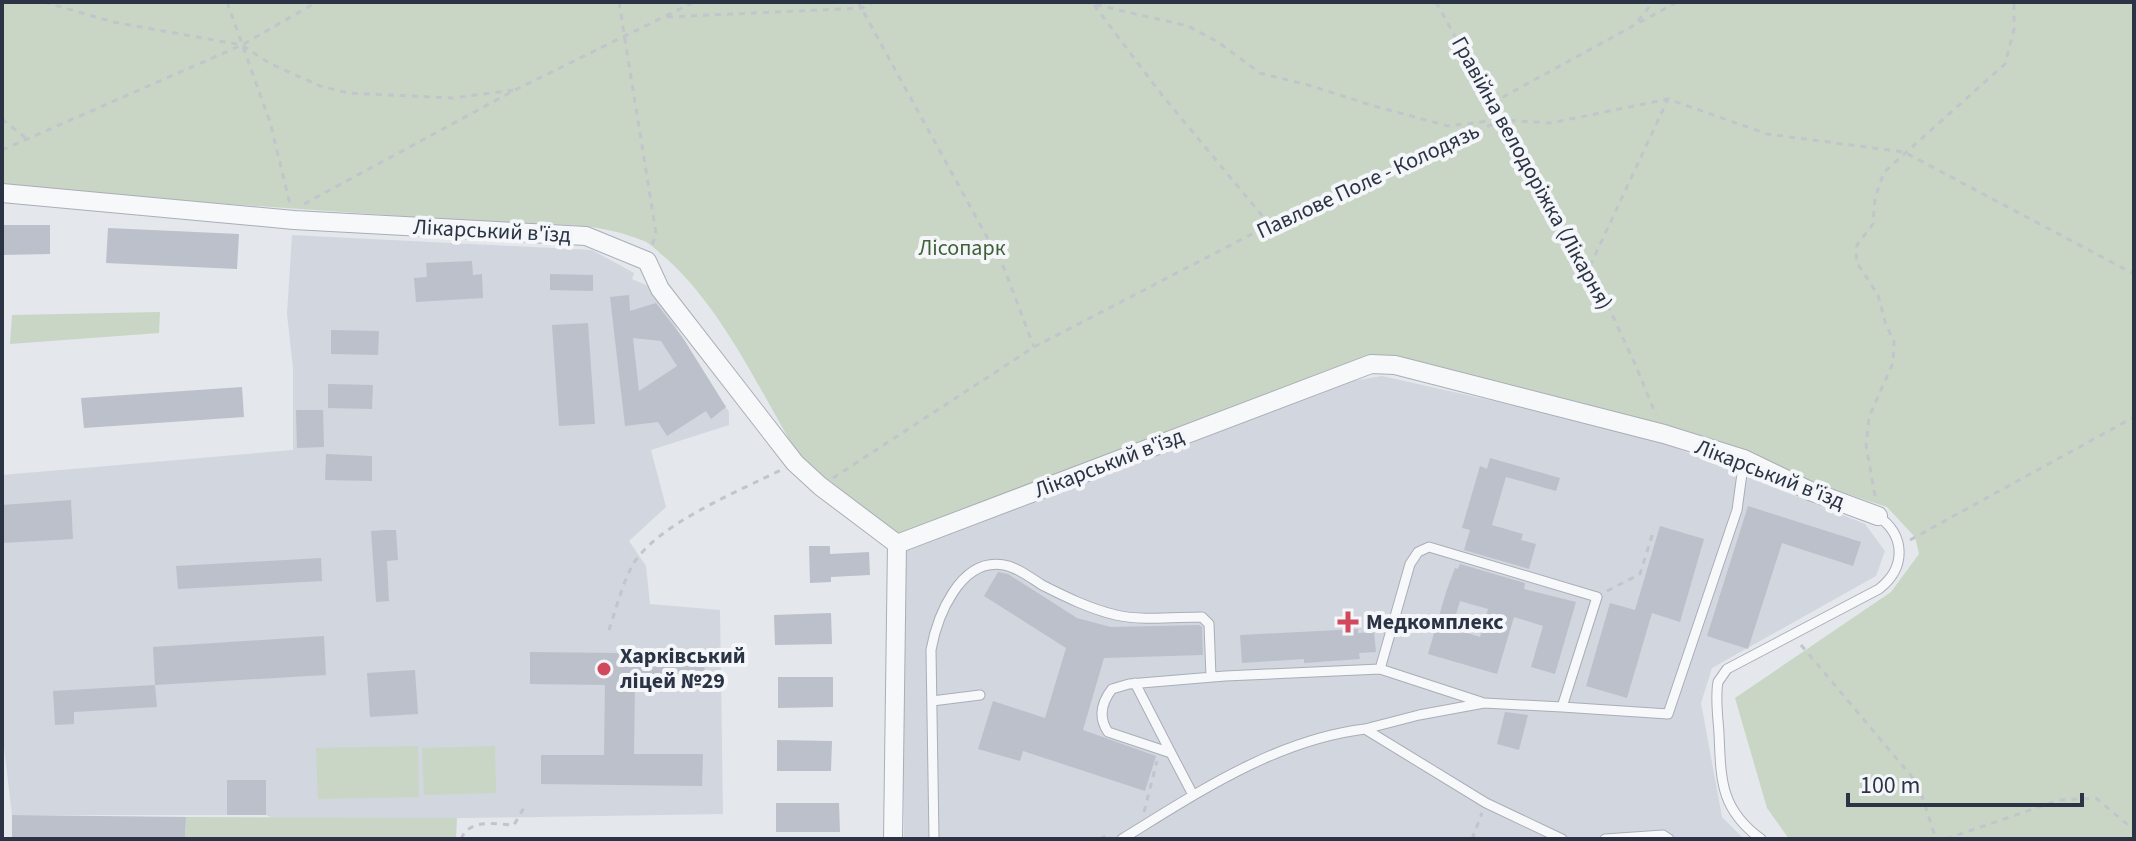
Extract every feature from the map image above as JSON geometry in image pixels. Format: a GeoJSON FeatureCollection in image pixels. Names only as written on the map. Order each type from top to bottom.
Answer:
{"type":"FeatureCollection","features":[{"type":"Feature","properties":{"kind":"street","name":"Лікарський в'їзд"},"geometry":{"type":"LineString","coordinates":[[2,193],[586,236],[647,261]]}},
{"type":"Feature","properties":{"kind":"street"},"geometry":{"type":"LineString","coordinates":[[647,261],[660,289],[795,463],[820,486],[897,544],[893,839]]}},
{"type":"Feature","properties":{"kind":"street","name":"Лікарський в'їзд"},"geometry":{"type":"LineString","coordinates":[[897,544],[1371,364],[1395,365],[1664,434],[1744,459],[1810,491],[1878,516]]}},
{"type":"Feature","properties":{"kind":"lane"},"geometry":{"type":"LineString","coordinates":[[1122,839],[1232,773],[1322,738],[1419,715],[1484,703],[1668,714],[1737,510],[1744,459]]}},
{"type":"Feature","properties":{"kind":"lane"},"geometry":{"type":"LineString","coordinates":[[1761,839],[1736,817],[1721,783],[1718,682],[1727,669],[1889,581],[1896,571],[1900,546],[1888,523],[1878,516]]}},
{"type":"Feature","properties":{"kind":"lane"},"geometry":{"type":"LineString","coordinates":[[1380,669],[1410,564],[1418,552],[1429,547],[1597,597],[1562,707]]}},
{"type":"Feature","properties":{"kind":"lane"},"geometry":{"type":"LineString","coordinates":[[934,839],[931,650],[938,622],[965,578],[991,564],[1007,565],[1073,601],[1119,616],[1202,617],[1209,624],[1211,677]]}},
{"type":"Feature","properties":{"kind":"lane"},"geometry":{"type":"LineString","coordinates":[[1165,752],[1113,735],[1105,727],[1101,709],[1108,693],[1117,685],[1380,669],[1484,703]]}},
{"type":"Feature","properties":{"kind":"lane"},"geometry":{"type":"LineString","coordinates":[[1135,683],[1165,752],[1193,795]]}},
{"type":"Feature","properties":{"kind":"lane"},"geometry":{"type":"LineString","coordinates":[[932,701],[980,695]]}},
{"type":"Feature","properties":{"kind":"lane"},"geometry":{"type":"LineString","coordinates":[[1365,729],[1486,803],[1562,839]]}},
{"type":"Feature","properties":{"kind":"lane"},"geometry":{"type":"LineString","coordinates":[[1605,839],[1663,835],[1669,839]]}},
{"type":"Feature","properties":{"kind":"path"},"geometry":{"type":"LineString","coordinates":[[44,2],[113,22],[242,45],[269,63],[320,86],[348,93],[453,98],[515,90]]}},
{"type":"Feature","properties":{"kind":"path"},"geometry":{"type":"LineString","coordinates":[[227,2],[270,122],[294,215],[515,90],[694,2]]}},
{"type":"Feature","properties":{"kind":"path"},"geometry":{"type":"LineString","coordinates":[[2,150],[242,45],[317,2]]}},
{"type":"Feature","properties":{"kind":"path"},"geometry":{"type":"LineString","coordinates":[[619,2],[656,233],[647,261]]}},
{"type":"Feature","properties":{"kind":"path"},"geometry":{"type":"LineString","coordinates":[[858,2],[1004,268],[1034,347]]}},
{"type":"Feature","properties":{"kind":"path"},"geometry":{"type":"LineString","coordinates":[[664,17],[862,8],[874,2]]}},
{"type":"Feature","properties":{"kind":"path"},"geometry":{"type":"LineString","coordinates":[[1084,2],[1188,26],[1218,42],[1260,73],[1389,110],[1448,126],[1502,120]]}},
{"type":"Feature","properties":{"kind":"path","name":"Гравійна велодоріжка (Лікарня)"},"geometry":{"type":"LineString","coordinates":[[1436,2],[1590,267],[1664,434]]}},
{"type":"Feature","properties":{"kind":"path"},"geometry":{"type":"LineString","coordinates":[[1636,24],[1653,2]]}},
{"type":"Feature","properties":{"kind":"path"},"geometry":{"type":"LineString","coordinates":[[1492,103],[1677,2]]}},
{"type":"Feature","properties":{"kind":"path"},"geometry":{"type":"LineString","coordinates":[[1878,516],[1866,445],[1869,417],[1893,363],[1894,341],[1878,295],[1856,261],[1857,245],[1873,224],[1875,198],[1884,172],[2005,64],[2014,29],[2014,2]]}},
{"type":"Feature","properties":{"kind":"path"},"geometry":{"type":"LineString","coordinates":[[1092,3],[1162,95],[1270,225]]}},
{"type":"Feature","properties":{"kind":"path"},"geometry":{"type":"LineString","coordinates":[[1590,267],[1668,99],[1767,134],[1904,152],[2134,274]]}},
{"type":"Feature","properties":{"kind":"path","name":"Павлове Поле - Колодязь"},"geometry":{"type":"LineString","coordinates":[[820,486],[1034,347],[1270,225],[1502,120],[1551,123],[1668,99]]}},
{"type":"Feature","properties":{"kind":"path"},"geometry":{"type":"LineString","coordinates":[[2,119],[28,139]]}},
{"type":"Feature","properties":{"kind":"path"},"geometry":{"type":"LineString","coordinates":[[1900,546],[2134,417]]}},
{"type":"Feature","properties":{"kind":"path"},"geometry":{"type":"LineString","coordinates":[[609,630],[633,565],[656,540],[676,524],[795,463]]}},
{"type":"Feature","properties":{"kind":"path"},"geometry":{"type":"LineString","coordinates":[[1597,597],[1640,574],[1654,529]]}},
{"type":"Feature","properties":{"kind":"path"},"geometry":{"type":"LineString","coordinates":[[1794,634],[1808,656],[1918,784],[1936,839]]}},
{"type":"Feature","properties":{"kind":"path"},"geometry":{"type":"LineString","coordinates":[[1144,813],[1165,752]]}},
{"type":"Feature","properties":{"kind":"path"},"geometry":{"type":"LineString","coordinates":[[1946,839],[2059,800],[2096,798],[2134,830]]}},
{"type":"Feature","properties":{"kind":"path"},"geometry":{"type":"LineString","coordinates":[[1472,839],[1486,803]]}},
{"type":"Feature","properties":{"kind":"path"},"geometry":{"type":"LineString","coordinates":[[461,839],[465,830],[474,825],[514,825],[526,804]]}},
{"type":"Feature","properties":{"kind":"path"},"geometry":{"type":"LineString","coordinates":[[2127,824],[2134,822]]}},
{"type":"Feature","properties":{"kind":"path"},"geometry":{"type":"LineString","coordinates":[[1100,839],[1111,832]]}},
{"type":"Feature","properties":{"kind":"shaded area"},"geometry":{"type":"Polygon","coordinates":[[[292,235],[592,250],[634,273],[632,279],[648,286],[668,306],[677,329],[729,412],[729,425],[651,450],[666,507],[629,541],[646,566],[650,604],[720,610],[723,814],[279,821],[266,815],[12,815],[2,731],[2,475],[293,450],[293,368],[287,314],[292,235]]]}},
{"type":"Feature","properties":{"kind":"shaded area","name":"Медкомплекс"},"geometry":{"type":"Polygon","coordinates":[[[1382,376],[1641,434],[1865,524],[1885,551],[1876,576],[1712,668],[1701,703],[1722,817],[1744,839],[904,839],[901,551],[1323,386],[1382,376]]]}},
{"type":"Feature","properties":{"kind":"green space","name":"Лісопарк"},"geometry":{"type":"Polygon","coordinates":[[[2,2],[2134,2],[2134,839],[1789,839],[1767,808],[1735,698],[1891,592],[1919,554],[1915,537],[1887,507],[1664,434],[1399,363],[1326,372],[898,534],[816,474],[800,458],[707,303],[668,260],[644,241],[612,231],[579,226],[512,224],[2,188],[2,2]]]}},
{"type":"Feature","properties":{"kind":"green space"},"geometry":{"type":"Polygon","coordinates":[[[160,312],[159,333],[10,344],[12,315],[160,312]]]}},
{"type":"Feature","properties":{"kind":"green space"},"geometry":{"type":"Polygon","coordinates":[[[418,746],[419,797],[318,799],[316,748],[418,746]]]}},
{"type":"Feature","properties":{"kind":"green space"},"geometry":{"type":"Polygon","coordinates":[[[495,746],[496,793],[424,795],[422,748],[495,746]]]}},
{"type":"Feature","properties":{"kind":"green space"},"geometry":{"type":"Polygon","coordinates":[[[186,817],[457,818],[456,839],[185,839],[186,817]]]}},
{"type":"Feature","properties":{"kind":"building"},"geometry":{"type":"Polygon","coordinates":[[[2,225],[50,225],[50,254],[2,255],[2,225]]]}},
{"type":"Feature","properties":{"kind":"building"},"geometry":{"type":"Polygon","coordinates":[[[108,228],[239,234],[237,269],[106,263],[108,228]]]}},
{"type":"Feature","properties":{"kind":"building"},"geometry":{"type":"Polygon","coordinates":[[[472,261],[473,275],[482,274],[483,298],[416,302],[414,278],[427,277],[426,263],[472,261]]]}},
{"type":"Feature","properties":{"kind":"building"},"geometry":{"type":"Polygon","coordinates":[[[550,274],[593,275],[593,291],[550,290],[550,274]]]}},
{"type":"Feature","properties":{"kind":"building"},"geometry":{"type":"Polygon","coordinates":[[[629,295],[630,311],[656,303],[683,338],[726,407],[711,419],[706,411],[667,436],[658,422],[625,426],[610,297],[629,295]],[[633,338],[639,391],[677,366],[661,341],[633,338]]]}},
{"type":"Feature","properties":{"kind":"building"},"geometry":{"type":"Polygon","coordinates":[[[588,323],[595,424],[559,426],[552,325],[588,323]]]}},
{"type":"Feature","properties":{"kind":"building"},"geometry":{"type":"Polygon","coordinates":[[[331,330],[379,331],[378,355],[331,354],[331,330]]]}},
{"type":"Feature","properties":{"kind":"building"},"geometry":{"type":"Polygon","coordinates":[[[328,384],[373,385],[372,409],[328,408],[328,384]]]}},
{"type":"Feature","properties":{"kind":"building"},"geometry":{"type":"Polygon","coordinates":[[[242,387],[244,417],[84,428],[81,398],[242,387]]]}},
{"type":"Feature","properties":{"kind":"building"},"geometry":{"type":"Polygon","coordinates":[[[296,410],[323,410],[324,447],[297,448],[296,410]]]}},
{"type":"Feature","properties":{"kind":"building"},"geometry":{"type":"Polygon","coordinates":[[[326,454],[372,456],[372,481],[325,480],[326,454]]]}},
{"type":"Feature","properties":{"kind":"building"},"geometry":{"type":"Polygon","coordinates":[[[1490,458],[1560,478],[1556,491],[1506,477],[1492,525],[1523,534],[1521,540],[1536,544],[1529,569],[1464,550],[1470,530],[1462,528],[1480,466],[1487,469],[1490,458]]]}},
{"type":"Feature","properties":{"kind":"building"},"geometry":{"type":"Polygon","coordinates":[[[71,500],[73,539],[2,543],[2,505],[71,500]]]}},
{"type":"Feature","properties":{"kind":"building"},"geometry":{"type":"Polygon","coordinates":[[[1748,506],[1861,542],[1853,566],[1782,543],[1748,649],[1707,636],[1748,506]]]}},
{"type":"Feature","properties":{"kind":"building"},"geometry":{"type":"Polygon","coordinates":[[[1660,526],[1704,539],[1680,622],[1652,613],[1627,698],[1586,686],[1610,603],[1635,610],[1660,526]]]}},
{"type":"Feature","properties":{"kind":"building"},"geometry":{"type":"Polygon","coordinates":[[[396,530],[398,560],[387,561],[389,601],[376,602],[371,531],[396,530]]]}},
{"type":"Feature","properties":{"kind":"building"},"geometry":{"type":"Polygon","coordinates":[[[809,546],[830,546],[830,554],[869,552],[870,575],[831,577],[831,582],[810,583],[809,546]]]}},
{"type":"Feature","properties":{"kind":"building"},"geometry":{"type":"Polygon","coordinates":[[[321,558],[322,581],[178,589],[176,566],[321,558]]]}},
{"type":"Feature","properties":{"kind":"building"},"geometry":{"type":"Polygon","coordinates":[[[1460,564],[1525,583],[1524,589],[1576,602],[1555,674],[1531,667],[1543,626],[1514,617],[1497,674],[1428,654],[1446,592],[1455,568],[1458,569],[1460,564]],[[1460,601],[1452,628],[1480,637],[1488,609],[1460,601]]]}},
{"type":"Feature","properties":{"kind":"building"},"geometry":{"type":"Polygon","coordinates":[[[998,572],[1008,574],[1077,618],[1111,627],[1202,627],[1203,655],[1104,658],[1083,730],[1156,756],[1145,791],[1023,751],[1020,761],[978,749],[993,701],[1045,718],[1066,648],[984,596],[998,572]]]}},
{"type":"Feature","properties":{"kind":"building"},"geometry":{"type":"Polygon","coordinates":[[[831,613],[832,644],[775,645],[774,615],[831,613]]]}},
{"type":"Feature","properties":{"kind":"building"},"geometry":{"type":"Polygon","coordinates":[[[1358,629],[1358,633],[1374,632],[1376,652],[1359,653],[1360,659],[1242,663],[1240,635],[1358,629]]]}},
{"type":"Feature","properties":{"kind":"building"},"geometry":{"type":"Polygon","coordinates":[[[324,636],[326,675],[155,685],[153,647],[324,636]]]}},
{"type":"Feature","properties":{"kind":"building"},"geometry":{"type":"Polygon","coordinates":[[[530,652],[705,654],[704,684],[635,683],[634,754],[703,754],[702,786],[541,784],[541,755],[604,755],[605,685],[530,684],[530,652]]]}},
{"type":"Feature","properties":{"kind":"building"},"geometry":{"type":"Polygon","coordinates":[[[415,670],[418,714],[370,717],[367,673],[415,670]]]}},
{"type":"Feature","properties":{"kind":"building"},"geometry":{"type":"Polygon","coordinates":[[[778,677],[833,677],[833,707],[778,708],[778,677]]]}},
{"type":"Feature","properties":{"kind":"building"},"geometry":{"type":"Polygon","coordinates":[[[155,685],[157,707],[74,712],[74,724],[55,725],[53,691],[155,685]]]}},
{"type":"Feature","properties":{"kind":"building"},"geometry":{"type":"Polygon","coordinates":[[[1505,712],[1528,715],[1519,750],[1497,744],[1505,712]]]}},
{"type":"Feature","properties":{"kind":"building"},"geometry":{"type":"Polygon","coordinates":[[[777,740],[832,741],[831,771],[777,771],[777,740]]]}},
{"type":"Feature","properties":{"kind":"building"},"geometry":{"type":"Polygon","coordinates":[[[227,780],[266,780],[266,815],[227,815],[227,780]]]}},
{"type":"Feature","properties":{"kind":"building"},"geometry":{"type":"Polygon","coordinates":[[[776,803],[839,803],[840,832],[776,832],[776,803]]]}},
{"type":"Feature","properties":{"kind":"building"},"geometry":{"type":"Polygon","coordinates":[[[12,815],[186,817],[185,839],[12,839],[12,815]]]}},
{"type":"Feature","properties":{"kind":"place","name":"Медкомплекс"},"geometry":{"type":"Point","coordinates":[1348,622]}},
{"type":"Feature","properties":{"kind":"place","name":"Харківський ліцей №29"},"geometry":{"type":"Point","coordinates":[604,669]}}]}
